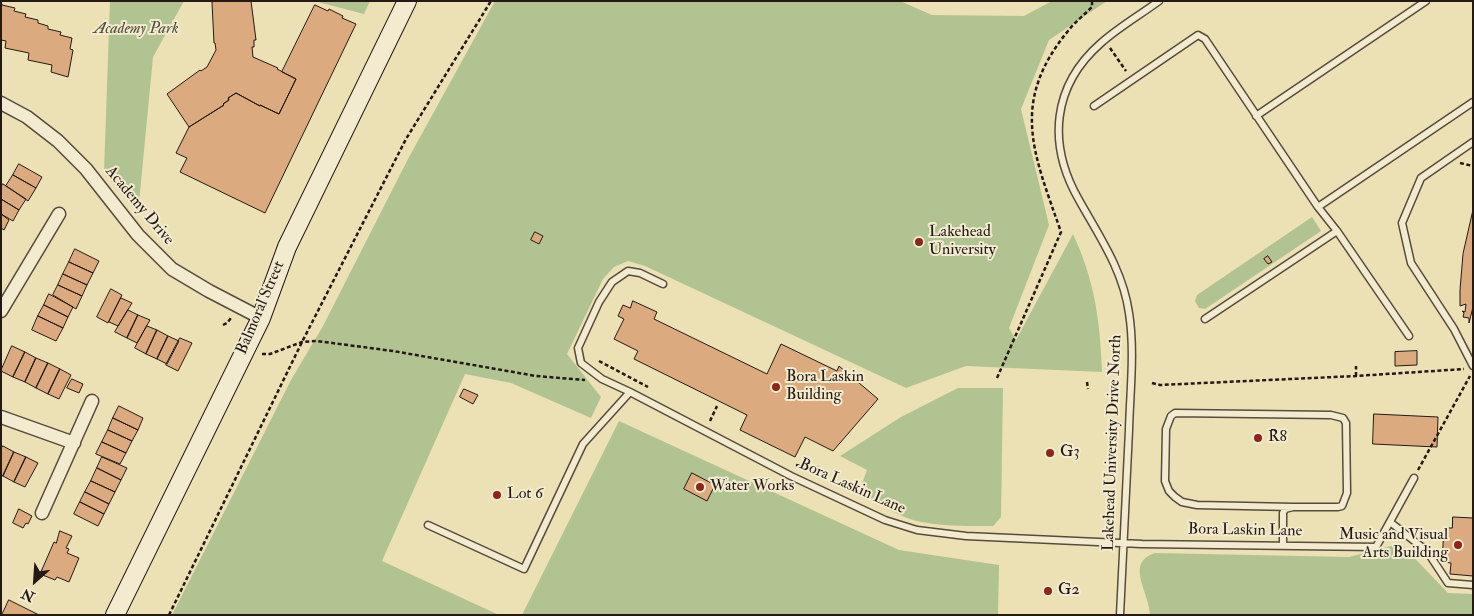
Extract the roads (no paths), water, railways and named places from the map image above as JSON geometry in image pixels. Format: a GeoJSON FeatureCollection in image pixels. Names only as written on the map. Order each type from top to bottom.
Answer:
{"type":"FeatureCollection","features":[{"type":"Feature","properties":{"kind":"main road","name":"Balmoral Street"},"geometry":{"type":"LineString","coordinates":[[115,615],[261,318],[286,247],[407,1]]}},
{"type":"Feature","properties":{"kind":"main road"},"geometry":{"type":"LineString","coordinates":[[122,615],[130,586]]}},
{"type":"Feature","properties":{"kind":"street","name":"Academy Drive"},"geometry":{"type":"LineString","coordinates":[[1,103],[34,123],[58,142],[86,169],[138,235],[172,269],[261,318]]}},
{"type":"Feature","properties":{"kind":"street"},"geometry":{"type":"LineString","coordinates":[[1,311],[59,214]]}},
{"type":"Feature","properties":{"kind":"street"},"geometry":{"type":"LineString","coordinates":[[42,513],[92,401]]}},
{"type":"Feature","properties":{"kind":"street"},"geometry":{"type":"LineString","coordinates":[[1,417],[74,443]]}},
{"type":"Feature","properties":{"kind":"lane","name":"Lakehead University Drive North"},"geometry":{"type":"LineString","coordinates":[[1120,615],[1131,374],[1130,314],[1122,282],[1113,258],[1078,200],[1066,174],[1058,137],[1060,112],[1067,87],[1081,64],[1105,40],[1159,1]]}},
{"type":"Feature","properties":{"kind":"lane"},"geometry":{"type":"LineString","coordinates":[[1256,116],[1426,1]]}},
{"type":"Feature","properties":{"kind":"lane"},"geometry":{"type":"LineString","coordinates":[[1094,106],[1198,35],[1205,39],[1318,207],[1337,231],[1409,336]]}},
{"type":"Feature","properties":{"kind":"lane"},"geometry":{"type":"LineString","coordinates":[[1318,207],[1473,102]]}},
{"type":"Feature","properties":{"kind":"lane"},"geometry":{"type":"LineString","coordinates":[[1473,142],[1421,178],[1402,223],[1412,263],[1454,329],[1473,368]]}},
{"type":"Feature","properties":{"kind":"lane"},"geometry":{"type":"LineString","coordinates":[[1205,319],[1337,231]]}},
{"type":"Feature","properties":{"kind":"lane","name":"Bora Laskin Lane"},"geometry":{"type":"LineString","coordinates":[[663,284],[640,273],[628,271],[612,282],[599,302],[578,348],[581,363],[602,379],[791,476],[885,520],[917,530],[966,536],[1124,543],[1376,547],[1390,522]]}},
{"type":"Feature","properties":{"kind":"lane"},"geometry":{"type":"LineString","coordinates":[[428,525],[524,569],[583,444],[630,392]]}},
{"type":"Feature","properties":{"kind":"lane"},"geometry":{"type":"LineString","coordinates":[[1283,546],[1283,513],[1285,509],[1293,507],[1338,507],[1342,506],[1345,502],[1347,493],[1346,423],[1343,418],[1331,415],[1282,414],[1175,413],[1170,416],[1166,429],[1165,481],[1175,497],[1182,502],[1197,505],[1293,507]]}},
{"type":"Feature","properties":{"kind":"lane"},"geometry":{"type":"LineString","coordinates":[[1414,478],[1390,522],[1427,551],[1448,583],[1473,584]]}},
{"type":"Feature","properties":{"kind":"place","name":"Lakehead University"},"geometry":{"type":"Point","coordinates":[919,242]}},
{"type":"Feature","properties":{"kind":"place","name":"Bora Laskin Building"},"geometry":{"type":"Point","coordinates":[776,387]}},
{"type":"Feature","properties":{"kind":"place","name":"R8"},"geometry":{"type":"Point","coordinates":[1258,438]}},
{"type":"Feature","properties":{"kind":"place","name":"G3"},"geometry":{"type":"Point","coordinates":[1050,453]}},
{"type":"Feature","properties":{"kind":"place","name":"Water Works"},"geometry":{"type":"Point","coordinates":[700,487]}},
{"type":"Feature","properties":{"kind":"place","name":"Lot 6"},"geometry":{"type":"Point","coordinates":[497,495]}},
{"type":"Feature","properties":{"kind":"place","name":"Music and Visual Arts Building"},"geometry":{"type":"Point","coordinates":[1458,545]}},
{"type":"Feature","properties":{"kind":"place","name":"G2"},"geometry":{"type":"Point","coordinates":[1048,591]}},
{"type":"Feature","properties":{"kind":"park label","name":"Academy Park"},"geometry":{"type":"Point","coordinates":[136,30]}}]}
